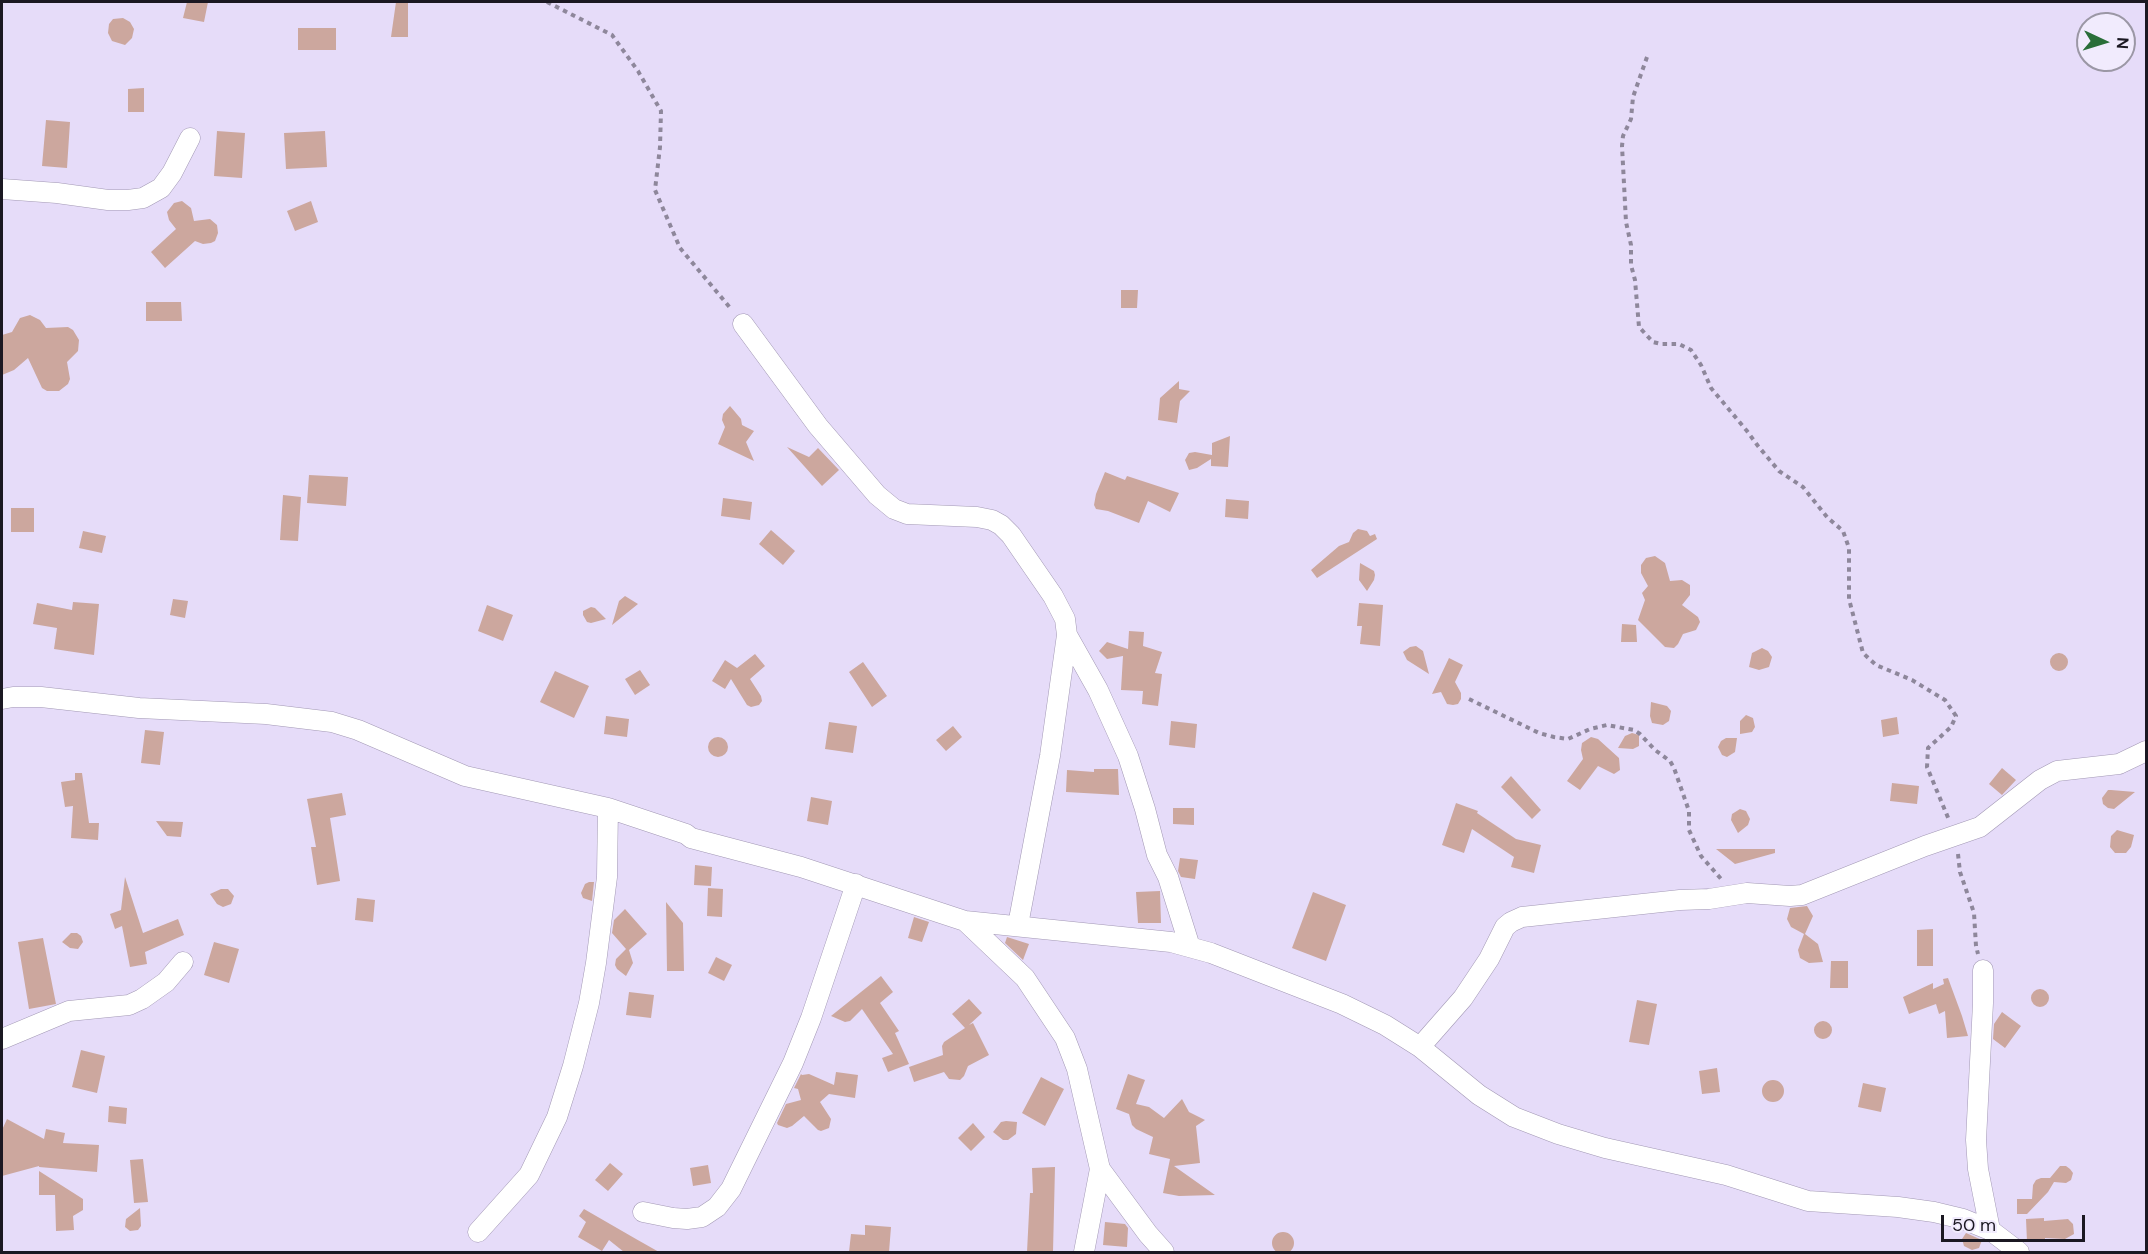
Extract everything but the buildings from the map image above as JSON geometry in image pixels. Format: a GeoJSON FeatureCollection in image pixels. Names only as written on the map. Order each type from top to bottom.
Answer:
{"type":"FeatureCollection","features":[{"type":"Feature","properties":{"kind":"street"},"geometry":{"type":"LineString","coordinates":[[2,189],[108,200],[143,198],[161,188],[172,173],[190,138]]}},
{"type":"Feature","properties":{"kind":"street"},"geometry":{"type":"LineString","coordinates":[[743,324],[818,426],[877,495],[894,509],[908,514],[977,517],[992,520],[1001,525],[1011,535],[1053,596],[1065,619],[1067,635],[1043,801],[1018,925]]}},
{"type":"Feature","properties":{"kind":"street"},"geometry":{"type":"LineString","coordinates":[[1067,635],[1103,699],[1128,756],[1157,855],[1168,877],[1190,947]]}},
{"type":"Feature","properties":{"kind":"street"},"geometry":{"type":"LineString","coordinates":[[2,699],[41,698],[139,708],[305,717],[332,722],[358,730],[465,776],[608,808],[695,839],[792,864],[965,921],[1171,942],[1190,947],[1342,1004],[1385,1025],[1420,1047],[1496,1106],[1514,1117],[1558,1134],[1605,1148],[1726,1175],[1808,1201],[1898,1207],[1963,1219],[1990,1230],[2019,1252]]}},
{"type":"Feature","properties":{"kind":"street"},"geometry":{"type":"LineString","coordinates":[[1420,1047],[1463,998],[1489,959],[1505,927],[1522,917],[1760,892],[1790,896],[1802,895],[1980,827],[2040,780],[2057,771],[2119,764],[2146,751]]}},
{"type":"Feature","properties":{"kind":"street"},"geometry":{"type":"LineString","coordinates":[[478,1232],[529,1175],[561,1107],[589,1003],[597,953],[607,877],[608,808]]}},
{"type":"Feature","properties":{"kind":"street"},"geometry":{"type":"LineString","coordinates":[[643,1212],[680,1219],[702,1217],[717,1207],[731,1189],[797,1052],[856,884]]}},
{"type":"Feature","properties":{"kind":"street"},"geometry":{"type":"LineString","coordinates":[[965,921],[1024,978],[1065,1038],[1077,1069],[1100,1169],[1164,1252]]}},
{"type":"Feature","properties":{"kind":"street"},"geometry":{"type":"LineString","coordinates":[[2,1038],[69,1011],[129,1005],[166,982],[183,962]]}},
{"type":"Feature","properties":{"kind":"street"},"geometry":{"type":"LineString","coordinates":[[1983,970],[1976,1140],[1978,1169],[1990,1230]]}},
{"type":"Feature","properties":{"kind":"street"},"geometry":{"type":"LineString","coordinates":[[1084,1252],[1100,1169]]}},
{"type":"Feature","properties":{"kind":"path"},"geometry":{"type":"LineString","coordinates":[[548,2],[612,35],[638,71],[661,111],[655,190],[680,248],[743,324]]}},
{"type":"Feature","properties":{"kind":"path"},"geometry":{"type":"LineString","coordinates":[[1647,57],[1622,146],[1626,222],[1631,245],[1631,266],[1635,280],[1639,327],[1653,342],[1661,345],[1679,344],[1691,350],[1701,365],[1711,388],[1758,446],[1779,471],[1803,487],[1827,517],[1843,531],[1849,548],[1849,599],[1863,653],[1876,665],[1912,680],[1945,700],[1956,716],[1951,727],[1928,748],[1927,768],[1955,836],[1960,872],[1974,913],[1976,946],[1983,970]]}},
{"type":"Feature","properties":{"kind":"path"},"geometry":{"type":"LineString","coordinates":[[1469,699],[1539,733],[1554,737],[1568,739],[1590,729],[1607,725],[1634,730],[1640,734],[1655,750],[1671,761],[1689,811],[1689,830],[1701,856],[1720,876],[1731,896]]}}]}
